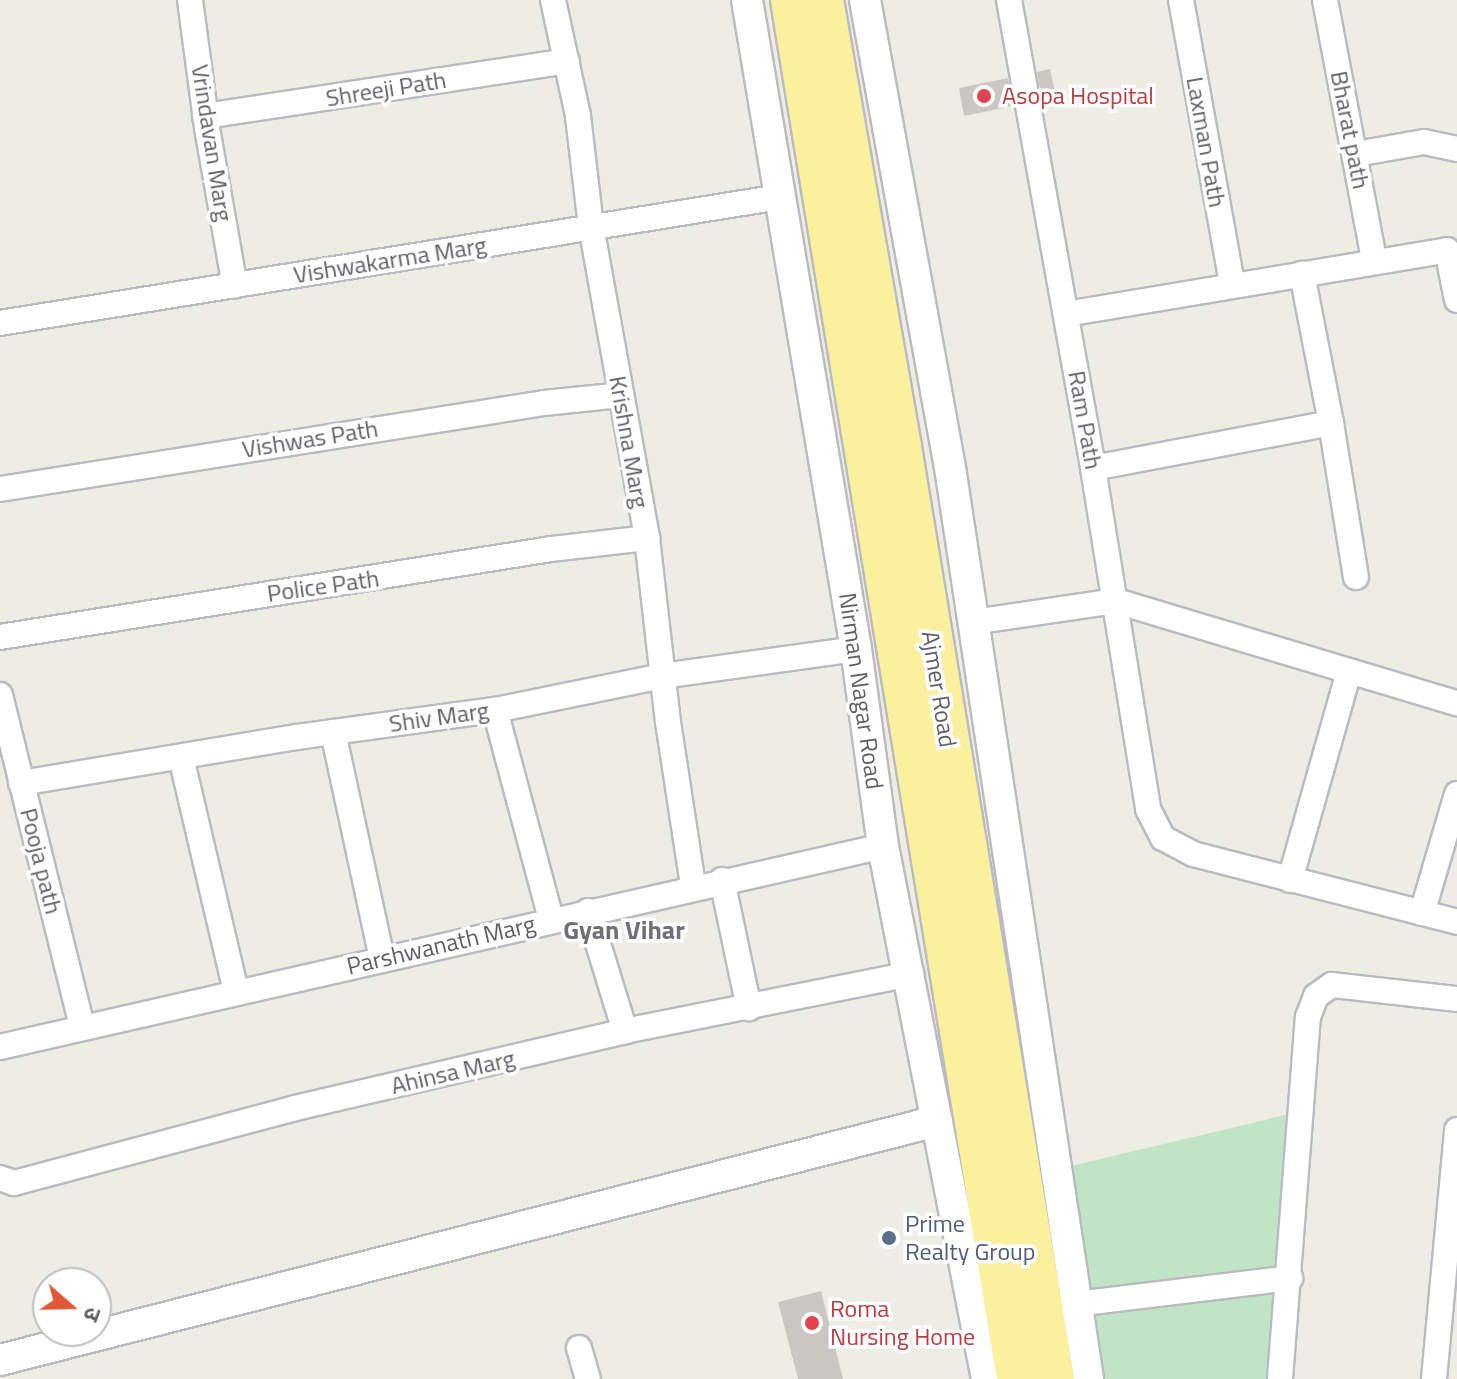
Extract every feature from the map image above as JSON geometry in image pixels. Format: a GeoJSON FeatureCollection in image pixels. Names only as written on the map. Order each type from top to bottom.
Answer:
{"type":"FeatureCollection","features":[{"type":"Feature","properties":{"kind":"highway","name":"Ajmer Road"},"geometry":{"type":"LineString","coordinates":[[791,0],[1017,1379]]}},
{"type":"Feature","properties":{"kind":"highway","name":"Ajmer Road"},"geometry":{"type":"LineString","coordinates":[[823,0],[901,447],[1061,1306],[1054,1379]]}},
{"type":"Feature","properties":{"kind":"street","name":"Vrindavan Marg"},"geometry":{"type":"LineString","coordinates":[[190,0],[205,116],[235,286]]}},
{"type":"Feature","properties":{"kind":"street","name":"Krishna Marg"},"geometry":{"type":"LineString","coordinates":[[553,0],[578,116],[591,226],[647,538],[662,676],[693,886]]}},
{"type":"Feature","properties":{"kind":"street","name":"Nirman Nagar Road"},"geometry":{"type":"LineString","coordinates":[[747,0],[856,649],[883,846],[911,974],[987,1379]]}},
{"type":"Feature","properties":{"kind":"street"},"geometry":{"type":"LineString","coordinates":[[865,0],[951,474],[973,622],[1061,1306],[1088,1379]]}},
{"type":"Feature","properties":{"kind":"street","name":"Ram Path"},"geometry":{"type":"LineString","coordinates":[[1009,0],[1116,601],[1148,809],[1163,838],[1193,854],[1290,880]]}},
{"type":"Feature","properties":{"kind":"street","name":"Laxman Path"},"geometry":{"type":"LineString","coordinates":[[1181,0],[1232,284]]}},
{"type":"Feature","properties":{"kind":"street","name":"Bharat path"},"geometry":{"type":"LineString","coordinates":[[1329,1],[1374,260]]}},
{"type":"Feature","properties":{"kind":"street","name":"Shreeji Path"},"geometry":{"type":"LineString","coordinates":[[205,116],[567,61]]}},
{"type":"Feature","properties":{"kind":"street"},"geometry":{"type":"LineString","coordinates":[[1356,154],[1424,142],[1457,149]]}},
{"type":"Feature","properties":{"kind":"street","name":"Vishwakarma Marg"},"geometry":{"type":"LineString","coordinates":[[0,323],[780,197]]}},
{"type":"Feature","properties":{"kind":"street"},"geometry":{"type":"LineString","coordinates":[[1066,314],[1447,250],[1457,300]]}},
{"type":"Feature","properties":{"kind":"street"},"geometry":{"type":"LineString","coordinates":[[1302,274],[1331,423],[1356,577]]}},
{"type":"Feature","properties":{"kind":"street","name":"Vishwas Path"},"geometry":{"type":"LineString","coordinates":[[0,489],[544,403],[621,395]]}},
{"type":"Feature","properties":{"kind":"street"},"geometry":{"type":"LineString","coordinates":[[1093,468],[1331,423]]}},
{"type":"Feature","properties":{"kind":"street","name":"Police Path"},"geometry":{"type":"LineString","coordinates":[[0,637],[551,549],[647,538]]}},
{"type":"Feature","properties":{"kind":"street"},"geometry":{"type":"LineString","coordinates":[[973,622],[1116,601],[1457,703]]}},
{"type":"Feature","properties":{"kind":"street","name":"Shiv Marg"},"geometry":{"type":"LineString","coordinates":[[21,783],[333,732],[495,710],[662,676],[856,649]]}},
{"type":"Feature","properties":{"kind":"street"},"geometry":{"type":"LineString","coordinates":[[1349,671],[1290,880],[1457,922]]}},
{"type":"Feature","properties":{"kind":"street","name":"Pooja path"},"geometry":{"type":"LineString","coordinates":[[0,695],[82,1027]]}},
{"type":"Feature","properties":{"kind":"street"},"geometry":{"type":"LineString","coordinates":[[495,710],[551,919]]}},
{"type":"Feature","properties":{"kind":"street"},"geometry":{"type":"LineString","coordinates":[[333,732],[382,959]]}},
{"type":"Feature","properties":{"kind":"street"},"geometry":{"type":"LineString","coordinates":[[181,757],[236,992]]}},
{"type":"Feature","properties":{"kind":"street"},"geometry":{"type":"LineString","coordinates":[[1422,913],[1457,794]]}},
{"type":"Feature","properties":{"kind":"street","name":"Parshwanath Marg"},"geometry":{"type":"LineString","coordinates":[[0,1047],[693,886],[883,846]]}},
{"type":"Feature","properties":{"kind":"street"},"geometry":{"type":"LineString","coordinates":[[722,880],[749,1008]]}},
{"type":"Feature","properties":{"kind":"street"},"geometry":{"type":"LineString","coordinates":[[588,911],[625,1031]]}},
{"type":"Feature","properties":{"kind":"street","name":"Ahinsa Marg"},"geometry":{"type":"LineString","coordinates":[[0,1178],[14,1183],[280,1112],[625,1031],[911,974]]}},
{"type":"Feature","properties":{"kind":"street"},"geometry":{"type":"LineString","coordinates":[[1280,1379],[1308,1017],[1316,996],[1332,985],[1457,999]]}},
{"type":"Feature","properties":{"kind":"street"},"geometry":{"type":"LineString","coordinates":[[0,1360],[937,1121]]}},
{"type":"Feature","properties":{"kind":"street"},"geometry":{"type":"LineString","coordinates":[[1442,1368],[1457,1130]]}},
{"type":"Feature","properties":{"kind":"street"},"geometry":{"type":"LineString","coordinates":[[1061,1306],[1290,1278]]}},
{"type":"Feature","properties":{"kind":"street"},"geometry":{"type":"LineString","coordinates":[[579,1348],[588,1379]]}},
{"type":"Feature","properties":{"kind":"green space"},"geometry":{"type":"Polygon","coordinates":[[[1302,1111],[1280,1379],[1095,1379],[1071,1166],[1302,1111]]]}},
{"type":"Feature","properties":{"kind":"building"},"geometry":{"type":"Polygon","coordinates":[[[1050,69],[1056,97],[1042,100],[1037,72],[1050,69]]]}},
{"type":"Feature","properties":{"kind":"building"},"geometry":{"type":"Polygon","coordinates":[[[1008,78],[1013,106],[964,116],[959,88],[1008,78]]]}},
{"type":"Feature","properties":{"kind":"building"},"geometry":{"type":"Polygon","coordinates":[[[821,1291],[843,1379],[798,1379],[778,1302],[821,1291]]]}},
{"type":"Feature","properties":{"kind":"place","name":"Asopa Hospital"},"geometry":{"type":"Point","coordinates":[984,96]}},
{"type":"Feature","properties":{"kind":"place","name":"Prime Realty Group"},"geometry":{"type":"Point","coordinates":[889,1238]}},
{"type":"Feature","properties":{"kind":"place","name":"Roma Nursing Home"},"geometry":{"type":"Point","coordinates":[812,1323]}},
{"type":"Feature","properties":{"kind":"district","name":"Gyan Vihar"},"geometry":{"type":"Point","coordinates":[624,930]}}]}
